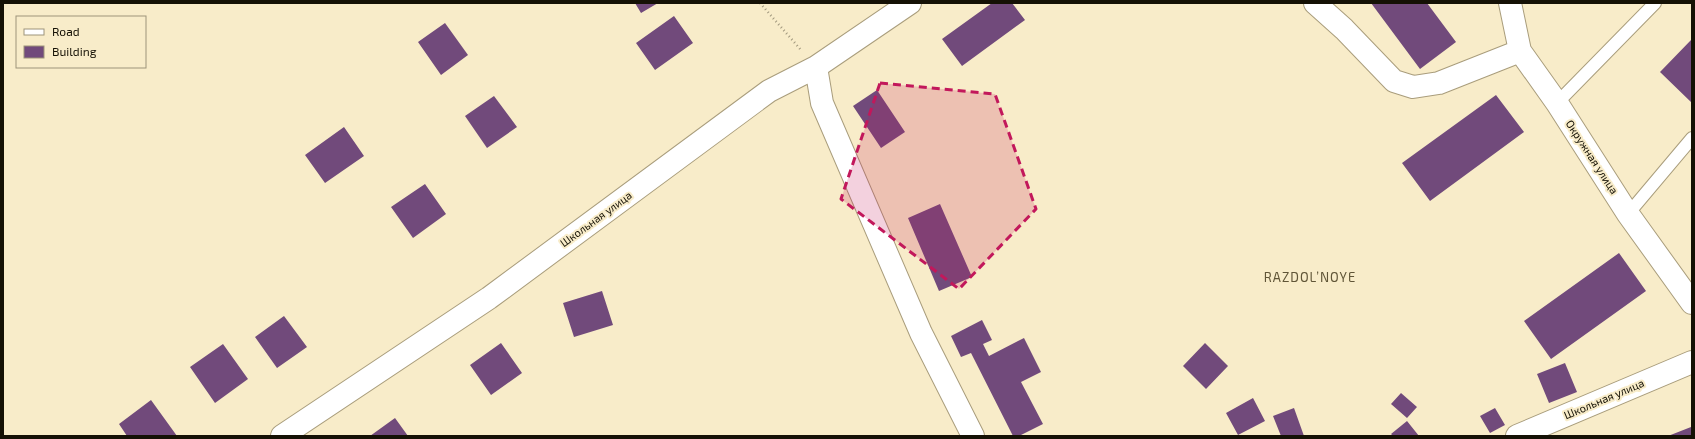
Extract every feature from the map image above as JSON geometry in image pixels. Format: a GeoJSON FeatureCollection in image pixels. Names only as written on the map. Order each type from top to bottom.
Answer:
{"type":"FeatureCollection","features":[{"type":"Feature","properties":{"kind":"street","name":"Школьная улица"},"geometry":{"type":"LineString","coordinates":[[282,436],[489,298],[769,91],[816,67],[910,3]]}},
{"type":"Feature","properties":{"kind":"street"},"geometry":{"type":"LineString","coordinates":[[1315,3],[1344,29],[1394,81],[1413,87],[1439,83],[1520,51]]}},
{"type":"Feature","properties":{"kind":"street","name":"Окружная улица"},"geometry":{"type":"LineString","coordinates":[[1510,3],[1520,51],[1557,103],[1628,214],[1692,303]]}},
{"type":"Feature","properties":{"kind":"street"},"geometry":{"type":"LineString","coordinates":[[816,67],[822,103],[921,333],[973,436]]}},
{"type":"Feature","properties":{"kind":"street","name":"Школьная улица"},"geometry":{"type":"LineString","coordinates":[[1517,436],[1692,362]]}},
{"type":"Feature","properties":{"kind":"lane"},"geometry":{"type":"LineString","coordinates":[[1557,103],[1655,3]]}},
{"type":"Feature","properties":{"kind":"lane"},"geometry":{"type":"LineString","coordinates":[[1628,214],[1692,138]]}},
{"type":"Feature","properties":{"kind":"path"},"geometry":{"type":"LineString","coordinates":[[760,3],[816,67]]}},
{"type":"Feature","properties":{"kind":"highlighted area"},"geometry":{"type":"Polygon","coordinates":[[[880,83],[995,94],[1036,209],[959,289],[841,199],[880,83]]]}},
{"type":"Feature","properties":{"kind":"building"},"geometry":{"type":"Polygon","coordinates":[[[635,3],[658,3],[641,13],[635,3]]]}},
{"type":"Feature","properties":{"kind":"building"},"geometry":{"type":"Polygon","coordinates":[[[992,3],[1012,3],[1025,20],[962,66],[942,39],[992,3]]]}},
{"type":"Feature","properties":{"kind":"building"},"geometry":{"type":"Polygon","coordinates":[[[1371,3],[1427,3],[1456,42],[1420,69],[1371,3]]]}},
{"type":"Feature","properties":{"kind":"building"},"geometry":{"type":"Polygon","coordinates":[[[674,16],[693,43],[655,70],[636,43],[674,16]]]}},
{"type":"Feature","properties":{"kind":"building"},"geometry":{"type":"Polygon","coordinates":[[[445,23],[468,55],[441,75],[418,42],[445,23]]]}},
{"type":"Feature","properties":{"kind":"building"},"geometry":{"type":"Polygon","coordinates":[[[1692,39],[1692,103],[1660,72],[1692,39]]]}},
{"type":"Feature","properties":{"kind":"building"},"geometry":{"type":"Polygon","coordinates":[[[877,90],[905,132],[881,148],[853,106],[877,90]]]}},
{"type":"Feature","properties":{"kind":"building"},"geometry":{"type":"Polygon","coordinates":[[[1496,95],[1524,132],[1430,201],[1402,163],[1496,95]]]}},
{"type":"Feature","properties":{"kind":"building"},"geometry":{"type":"Polygon","coordinates":[[[494,96],[517,127],[487,148],[465,116],[494,96]]]}},
{"type":"Feature","properties":{"kind":"building"},"geometry":{"type":"Polygon","coordinates":[[[344,127],[364,156],[325,183],[305,155],[344,127]]]}},
{"type":"Feature","properties":{"kind":"building"},"geometry":{"type":"Polygon","coordinates":[[[425,184],[446,214],[413,238],[391,207],[425,184]]]}},
{"type":"Feature","properties":{"kind":"building"},"geometry":{"type":"Polygon","coordinates":[[[940,204],[972,277],[939,291],[908,218],[940,204]]]}},
{"type":"Feature","properties":{"kind":"building"},"geometry":{"type":"Polygon","coordinates":[[[1619,253],[1646,291],[1551,359],[1524,321],[1619,253]]]}},
{"type":"Feature","properties":{"kind":"building"},"geometry":{"type":"Polygon","coordinates":[[[602,291],[613,325],[574,337],[563,303],[602,291]]]}},
{"type":"Feature","properties":{"kind":"building"},"geometry":{"type":"Polygon","coordinates":[[[284,316],[307,347],[277,368],[255,337],[284,316]]]}},
{"type":"Feature","properties":{"kind":"building"},"geometry":{"type":"Polygon","coordinates":[[[982,320],[992,340],[983,344],[989,356],[1024,338],[1041,372],[1021,382],[1043,424],[1019,436],[1013,436],[971,353],[961,357],[951,336],[982,320]]]}},
{"type":"Feature","properties":{"kind":"building"},"geometry":{"type":"Polygon","coordinates":[[[501,343],[522,373],[491,395],[470,365],[501,343]]]}},
{"type":"Feature","properties":{"kind":"building"},"geometry":{"type":"Polygon","coordinates":[[[1205,343],[1228,366],[1206,389],[1183,366],[1205,343]]]}},
{"type":"Feature","properties":{"kind":"building"},"geometry":{"type":"Polygon","coordinates":[[[223,344],[248,379],[215,403],[190,367],[223,344]]]}},
{"type":"Feature","properties":{"kind":"building"},"geometry":{"type":"Polygon","coordinates":[[[1565,363],[1577,392],[1549,403],[1537,374],[1565,363]]]}},
{"type":"Feature","properties":{"kind":"building"},"geometry":{"type":"Polygon","coordinates":[[[1401,393],[1417,407],[1407,418],[1391,404],[1401,393]]]}},
{"type":"Feature","properties":{"kind":"building"},"geometry":{"type":"Polygon","coordinates":[[[1253,398],[1265,421],[1238,435],[1226,413],[1253,398]]]}},
{"type":"Feature","properties":{"kind":"building"},"geometry":{"type":"Polygon","coordinates":[[[151,400],[177,436],[127,436],[119,424],[151,400]]]}},
{"type":"Feature","properties":{"kind":"building"},"geometry":{"type":"Polygon","coordinates":[[[1294,408],[1304,436],[1281,436],[1273,416],[1294,408]]]}},
{"type":"Feature","properties":{"kind":"building"},"geometry":{"type":"Polygon","coordinates":[[[1495,408],[1505,425],[1490,433],[1480,416],[1495,408]]]}},
{"type":"Feature","properties":{"kind":"building"},"geometry":{"type":"Polygon","coordinates":[[[395,418],[408,436],[370,436],[395,418]]]}},
{"type":"Feature","properties":{"kind":"building"},"geometry":{"type":"Polygon","coordinates":[[[1407,421],[1419,436],[1393,436],[1391,434],[1407,421]]]}},
{"type":"Feature","properties":{"kind":"building"},"geometry":{"type":"Polygon","coordinates":[[[1691,427],[1692,436],[1668,436],[1691,427]]]}},
{"type":"Feature","properties":{"kind":"district","name":"RAZDOL’NOYE"},"geometry":{"type":"Point","coordinates":[1310,277]}}]}
